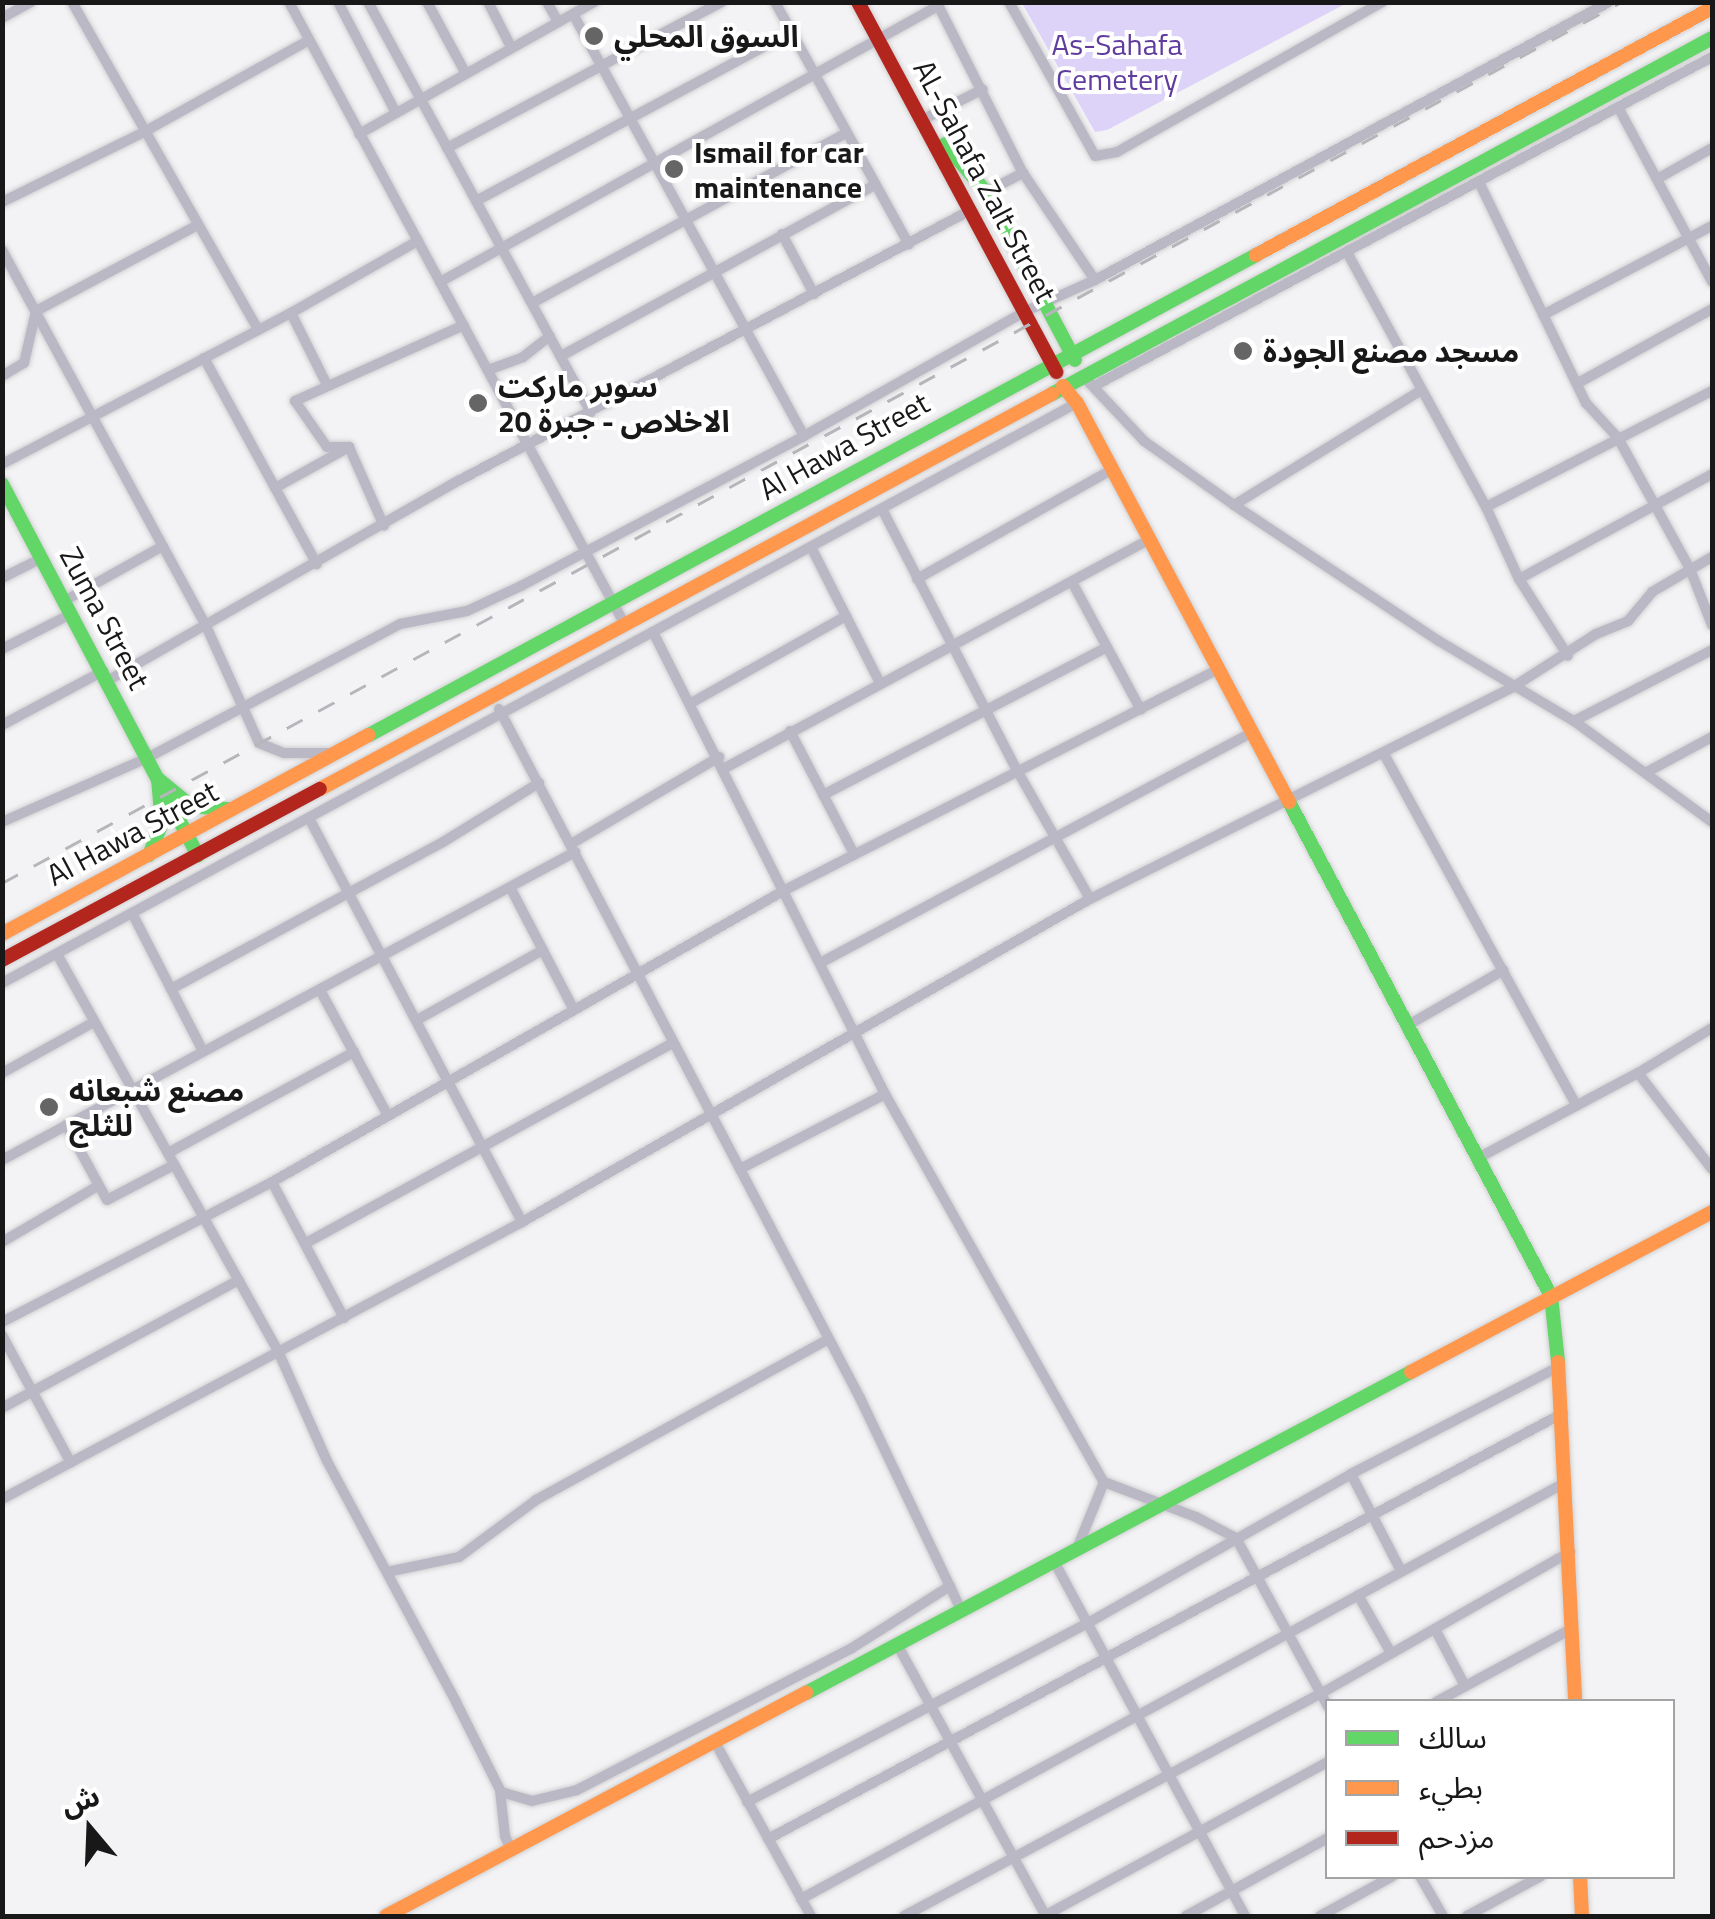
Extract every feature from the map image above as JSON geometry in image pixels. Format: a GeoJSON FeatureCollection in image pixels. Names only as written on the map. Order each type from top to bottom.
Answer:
{"type":"FeatureCollection","features":[{"type":"Feature","properties":{"kind":"main road","name":"AL-Sahafa Zalt Street"},"geometry":{"type":"LineString","coordinates":[[858,2],[883,39]]}},
{"type":"Feature","properties":{"kind":"main road"},"geometry":{"type":"LineString","coordinates":[[868,2],[883,39],[926,118],[951,154],[986,192],[1081,374]]}},
{"type":"Feature","properties":{"kind":"main road","name":"Al Hawa Street"},"geometry":{"type":"LineString","coordinates":[[2,934],[345,752],[1712,6]]}},
{"type":"Feature","properties":{"kind":"main road","name":"Al Hawa Street"},"geometry":{"type":"LineString","coordinates":[[2,960],[1081,374],[1712,38]]}},
{"type":"Feature","properties":{"kind":"main road","name":"AL-Sahafa Zalt Street"},"geometry":{"type":"LineString","coordinates":[[926,118],[970,211],[1063,386],[1078,403],[1551,1296]]}},
{"type":"Feature","properties":{"kind":"main road","name":"Zuma Street"},"geometry":{"type":"LineString","coordinates":[[2,484],[198,855]]}},
{"type":"Feature","properties":{"kind":"main road"},"geometry":{"type":"LineString","coordinates":[[158,779],[190,806],[235,809]]}},
{"type":"Feature","properties":{"kind":"main road"},"geometry":{"type":"LineString","coordinates":[[148,856],[162,823],[158,779]]}},
{"type":"Feature","properties":{"kind":"main road"},"geometry":{"type":"LineString","coordinates":[[386,1916],[1712,1212]]}},
{"type":"Feature","properties":{"kind":"main road"},"geometry":{"type":"LineString","coordinates":[[1551,1296],[1563,1413],[1575,1699]]}},
{"type":"Feature","properties":{"kind":"main road"},"geometry":{"type":"LineString","coordinates":[[1580,1879],[1582,1916]]}},
{"type":"Feature","properties":{"kind":"street"},"geometry":{"type":"LineString","coordinates":[[2,18],[17,6],[32,2]]}},
{"type":"Feature","properties":{"kind":"street"},"geometry":{"type":"LineString","coordinates":[[72,2],[258,330]]}},
{"type":"Feature","properties":{"kind":"street"},"geometry":{"type":"LineString","coordinates":[[289,2],[624,622]]}},
{"type":"Feature","properties":{"kind":"street"},"geometry":{"type":"LineString","coordinates":[[338,2],[396,113]]}},
{"type":"Feature","properties":{"kind":"street"},"geometry":{"type":"LineString","coordinates":[[368,2],[590,412]]}},
{"type":"Feature","properties":{"kind":"street"},"geometry":{"type":"LineString","coordinates":[[427,2],[465,72]]}},
{"type":"Feature","properties":{"kind":"street"},"geometry":{"type":"LineString","coordinates":[[488,2],[511,47]]}},
{"type":"Feature","properties":{"kind":"street"},"geometry":{"type":"LineString","coordinates":[[547,2],[558,22]]}},
{"type":"Feature","properties":{"kind":"street"},"geometry":{"type":"LineString","coordinates":[[359,134],[594,2]]}},
{"type":"Feature","properties":{"kind":"street"},"geometry":{"type":"LineString","coordinates":[[448,148],[722,2]]}},
{"type":"Feature","properties":{"kind":"street"},"geometry":{"type":"LineString","coordinates":[[775,2],[909,245]]}},
{"type":"Feature","properties":{"kind":"street"},"geometry":{"type":"LineString","coordinates":[[1009,2],[1095,156],[1116,152],[1382,2]]}},
{"type":"Feature","properties":{"kind":"street"},"geometry":{"type":"LineString","coordinates":[[2,822],[147,758],[400,624],[466,611],[586,552],[804,436],[1024,312],[1095,280],[1609,2]]}},
{"type":"Feature","properties":{"kind":"street"},"geometry":{"type":"LineString","coordinates":[[440,282],[815,78],[938,4],[1023,173],[1095,280]]}},
{"type":"Feature","properties":{"kind":"street"},"geometry":{"type":"LineString","coordinates":[[573,14],[804,436]]}},
{"type":"Feature","properties":{"kind":"street"},"geometry":{"type":"LineString","coordinates":[[476,201],[791,32]]}},
{"type":"Feature","properties":{"kind":"street"},"geometry":{"type":"LineString","coordinates":[[2,202],[144,132],[309,40]]}},
{"type":"Feature","properties":{"kind":"street"},"geometry":{"type":"LineString","coordinates":[[1096,385],[1712,58]]}},
{"type":"Feature","properties":{"kind":"street"},"geometry":{"type":"LineString","coordinates":[[926,118],[984,89]]}},
{"type":"Feature","properties":{"kind":"street"},"geometry":{"type":"LineString","coordinates":[[1619,109],[1712,282]]}},
{"type":"Feature","properties":{"kind":"street"},"geometry":{"type":"LineString","coordinates":[[532,303],[845,134]]}},
{"type":"Feature","properties":{"kind":"street"},"geometry":{"type":"LineString","coordinates":[[1657,179],[1712,148]]}},
{"type":"Feature","properties":{"kind":"street"},"geometry":{"type":"LineString","coordinates":[[986,192],[1023,173]]}},
{"type":"Feature","properties":{"kind":"street"},"geometry":{"type":"LineString","coordinates":[[1479,182],[1586,403],[1618,438],[1690,569],[1712,625]]}},
{"type":"Feature","properties":{"kind":"street"},"geometry":{"type":"LineString","coordinates":[[561,356],[874,185]]}},
{"type":"Feature","properties":{"kind":"street"},"geometry":{"type":"LineString","coordinates":[[2,725],[206,626],[529,444],[970,211]]}},
{"type":"Feature","properties":{"kind":"street"},"geometry":{"type":"LineString","coordinates":[[1376,218],[1385,233]]}},
{"type":"Feature","properties":{"kind":"street"},"geometry":{"type":"LineString","coordinates":[[2,376],[24,363],[36,311],[198,225]]}},
{"type":"Feature","properties":{"kind":"street"},"geometry":{"type":"LineString","coordinates":[[1543,314],[1712,226]]}},
{"type":"Feature","properties":{"kind":"street"},"geometry":{"type":"LineString","coordinates":[[782,234],[814,294]]}},
{"type":"Feature","properties":{"kind":"street"},"geometry":{"type":"LineString","coordinates":[[2,464],[291,313],[418,241]]}},
{"type":"Feature","properties":{"kind":"street"},"geometry":{"type":"LineString","coordinates":[[2,250],[206,626],[248,727],[268,748],[303,755],[345,752]]}},
{"type":"Feature","properties":{"kind":"street"},"geometry":{"type":"LineString","coordinates":[[1348,254],[1486,508],[1519,579],[1568,656]]}},
{"type":"Feature","properties":{"kind":"street"},"geometry":{"type":"LineString","coordinates":[[1578,383],[1712,308]]}},
{"type":"Feature","properties":{"kind":"street"},"geometry":{"type":"LineString","coordinates":[[291,313],[326,383]]}},
{"type":"Feature","properties":{"kind":"street"},"geometry":{"type":"LineString","coordinates":[[349,447],[327,446],[295,401],[326,383],[392,359],[464,325]]}},
{"type":"Feature","properties":{"kind":"street"},"geometry":{"type":"LineString","coordinates":[[488,370],[524,357],[550,336]]}},
{"type":"Feature","properties":{"kind":"street"},"geometry":{"type":"LineString","coordinates":[[204,358],[318,564]]}},
{"type":"Feature","properties":{"kind":"street"},"geometry":{"type":"LineString","coordinates":[[1081,374],[1096,385],[1108,408],[1144,441],[1234,506],[1513,687],[1574,720],[1712,822]]}},
{"type":"Feature","properties":{"kind":"street"},"geometry":{"type":"LineString","coordinates":[[1234,506],[1422,390]]}},
{"type":"Feature","properties":{"kind":"street"},"geometry":{"type":"LineString","coordinates":[[1486,508],[1712,391]]}},
{"type":"Feature","properties":{"kind":"street"},"geometry":{"type":"LineString","coordinates":[[2,983],[1078,403]]}},
{"type":"Feature","properties":{"kind":"street"},"geometry":{"type":"LineString","coordinates":[[275,488],[349,447]]}},
{"type":"Feature","properties":{"kind":"street"},"geometry":{"type":"LineString","coordinates":[[349,447],[384,526]]}},
{"type":"Feature","properties":{"kind":"street"},"geometry":{"type":"LineString","coordinates":[[916,579],[1111,470]]}},
{"type":"Feature","properties":{"kind":"street"},"geometry":{"type":"LineString","coordinates":[[1519,579],[1712,474]]}},
{"type":"Feature","properties":{"kind":"street"},"geometry":{"type":"LineString","coordinates":[[882,509],[1018,772],[1090,899]]}},
{"type":"Feature","properties":{"kind":"street"},"geometry":{"type":"LineString","coordinates":[[2,1160],[512,889],[573,848],[722,762],[790,731],[1149,540]]}},
{"type":"Feature","properties":{"kind":"street"},"geometry":{"type":"LineString","coordinates":[[2,649],[163,546]]}},
{"type":"Feature","properties":{"kind":"street"},"geometry":{"type":"LineString","coordinates":[[811,547],[880,683]]}},
{"type":"Feature","properties":{"kind":"street"},"geometry":{"type":"LineString","coordinates":[[2,1499],[522,1222],[1090,899],[1513,687],[1568,656],[1596,634],[1628,621],[1652,592],[1712,557]]}},
{"type":"Feature","properties":{"kind":"street"},"geometry":{"type":"LineString","coordinates":[[2,578],[42,558]]}},
{"type":"Feature","properties":{"kind":"street"},"geometry":{"type":"LineString","coordinates":[[1072,582],[1141,710]]}},
{"type":"Feature","properties":{"kind":"street"},"geometry":{"type":"LineString","coordinates":[[691,703],[846,616]]}},
{"type":"Feature","properties":{"kind":"street"},"geometry":{"type":"LineString","coordinates":[[653,632],[722,762],[885,1094],[1104,1482],[1162,1503],[1236,1538],[1325,1702]]}},
{"type":"Feature","properties":{"kind":"street"},"geometry":{"type":"LineString","coordinates":[[823,795],[1107,647]]}},
{"type":"Feature","properties":{"kind":"street"},"geometry":{"type":"LineString","coordinates":[[1574,720],[1712,650]]}},
{"type":"Feature","properties":{"kind":"street"},"geometry":{"type":"LineString","coordinates":[[2,1322],[272,1182],[637,970],[785,890],[1219,669]]}},
{"type":"Feature","properties":{"kind":"street"},"geometry":{"type":"LineString","coordinates":[[491,695],[829,1339],[962,1612]]}},
{"type":"Feature","properties":{"kind":"street"},"geometry":{"type":"LineString","coordinates":[[790,731],[854,854]]}},
{"type":"Feature","properties":{"kind":"street"},"geometry":{"type":"LineString","coordinates":[[822,962],[1252,732]]}},
{"type":"Feature","properties":{"kind":"street"},"geometry":{"type":"LineString","coordinates":[[1647,772],[1712,737]]}},
{"type":"Feature","properties":{"kind":"street"},"geometry":{"type":"LineString","coordinates":[[1384,754],[1576,1106]]}},
{"type":"Feature","properties":{"kind":"street"},"geometry":{"type":"LineString","coordinates":[[171,989],[350,894],[539,783]]}},
{"type":"Feature","properties":{"kind":"street"},"geometry":{"type":"LineString","coordinates":[[1700,814],[1712,808]]}},
{"type":"Feature","properties":{"kind":"street"},"geometry":{"type":"LineString","coordinates":[[308,818],[522,1222]]}},
{"type":"Feature","properties":{"kind":"street"},"geometry":{"type":"LineString","coordinates":[[512,889],[574,1010]]}},
{"type":"Feature","properties":{"kind":"street"},"geometry":{"type":"LineString","coordinates":[[132,913],[203,1051]]}},
{"type":"Feature","properties":{"kind":"street"},"geometry":{"type":"LineString","coordinates":[[417,1020],[543,950]]}},
{"type":"Feature","properties":{"kind":"street"},"geometry":{"type":"LineString","coordinates":[[57,954],[278,1352],[327,1461],[501,1792],[505,1836],[511,1850]]}},
{"type":"Feature","properties":{"kind":"street"},"geometry":{"type":"LineString","coordinates":[[1410,1024],[1504,970]]}},
{"type":"Feature","properties":{"kind":"street"},"geometry":{"type":"LineString","coordinates":[[320,990],[388,1116]]}},
{"type":"Feature","properties":{"kind":"street"},"geometry":{"type":"LineString","coordinates":[[2,1073],[94,1022]]}},
{"type":"Feature","properties":{"kind":"street"},"geometry":{"type":"LineString","coordinates":[[1478,1158],[1638,1074],[1712,1028]]}},
{"type":"Feature","properties":{"kind":"street"},"geometry":{"type":"LineString","coordinates":[[306,1243],[673,1042]]}},
{"type":"Feature","properties":{"kind":"street"},"geometry":{"type":"LineString","coordinates":[[168,1153],[354,1052]]}},
{"type":"Feature","properties":{"kind":"street"},"geometry":{"type":"LineString","coordinates":[[1638,1074],[1712,1169]]}},
{"type":"Feature","properties":{"kind":"street"},"geometry":{"type":"LineString","coordinates":[[740,1169],[885,1094]]}},
{"type":"Feature","properties":{"kind":"street"},"geometry":{"type":"LineString","coordinates":[[66,1125],[107,1200],[174,1164]]}},
{"type":"Feature","properties":{"kind":"street"},"geometry":{"type":"LineString","coordinates":[[272,1182],[344,1318]]}},
{"type":"Feature","properties":{"kind":"street"},"geometry":{"type":"LineString","coordinates":[[2,1242],[98,1186]]}},
{"type":"Feature","properties":{"kind":"street"},"geometry":{"type":"LineString","coordinates":[[2,1408],[239,1280]]}},
{"type":"Feature","properties":{"kind":"street"},"geometry":{"type":"LineString","coordinates":[[2,1336],[71,1463]]}},
{"type":"Feature","properties":{"kind":"street"},"geometry":{"type":"LineString","coordinates":[[387,1572],[459,1557],[536,1500],[829,1339]]}},
{"type":"Feature","properties":{"kind":"street"},"geometry":{"type":"LineString","coordinates":[[748,1802],[1088,1623],[1351,1474],[1560,1366]]}},
{"type":"Feature","properties":{"kind":"street"},"geometry":{"type":"LineString","coordinates":[[768,1839],[1563,1413]]}},
{"type":"Feature","properties":{"kind":"street"},"geometry":{"type":"LineString","coordinates":[[1351,1474],[1401,1571]]}},
{"type":"Feature","properties":{"kind":"street"},"geometry":{"type":"LineString","coordinates":[[1076,1552],[1104,1482]]}},
{"type":"Feature","properties":{"kind":"street"},"geometry":{"type":"LineString","coordinates":[[801,1898],[1566,1482]]}},
{"type":"Feature","properties":{"kind":"street"},"geometry":{"type":"LineString","coordinates":[[904,1916],[1320,1694],[1570,1552]]}},
{"type":"Feature","properties":{"kind":"street"},"geometry":{"type":"LineString","coordinates":[[1055,1563],[1246,1916]]}},
{"type":"Feature","properties":{"kind":"street"},"geometry":{"type":"LineString","coordinates":[[501,1792],[532,1800],[578,1790],[852,1648],[950,1586]]}},
{"type":"Feature","properties":{"kind":"street"},"geometry":{"type":"LineString","coordinates":[[1358,1595],[1391,1653]]}},
{"type":"Feature","properties":{"kind":"street"},"geometry":{"type":"LineString","coordinates":[[1435,1629],[1465,1686]]}},
{"type":"Feature","properties":{"kind":"street"},"geometry":{"type":"LineString","coordinates":[[1441,1699],[1571,1629]]}},
{"type":"Feature","properties":{"kind":"street"},"geometry":{"type":"LineString","coordinates":[[898,1646],[1045,1916],[1325,1764]]}},
{"type":"Feature","properties":{"kind":"street"},"geometry":{"type":"LineString","coordinates":[[716,1744],[811,1916]]}},
{"type":"Feature","properties":{"kind":"street"},"geometry":{"type":"LineString","coordinates":[[1186,1916],[1325,1840]]}},
{"type":"Feature","properties":{"kind":"street"},"geometry":{"type":"LineString","coordinates":[[1320,1916],[1388,1879]]}},
{"type":"Feature","properties":{"kind":"street"},"geometry":{"type":"LineString","coordinates":[[1422,1879],[1443,1916]]}},
{"type":"Feature","properties":{"kind":"street"},"geometry":{"type":"LineString","coordinates":[[1467,1916],[1535,1879]]}},
{"type":"Feature","properties":{"kind":"green space","name":"As-Sahafa Cemetery"},"geometry":{"type":"Polygon","coordinates":[[[1022,3],[1347,3],[1107,130],[1095,132],[1022,3]]]}},
{"type":"Feature","properties":{"kind":"railway"},"geometry":{"type":"LineString","coordinates":[[2,883],[1621,2]]}},
{"type":"Feature","properties":{"kind":"traffic: fast"},"geometry":{"type":"LineString","coordinates":[[1052,394],[1712,38]]}},
{"type":"Feature","properties":{"kind":"traffic: fast"},"geometry":{"type":"LineString","coordinates":[[945,144],[986,192],[1075,360]]}},
{"type":"Feature","properties":{"kind":"traffic: fast"},"geometry":{"type":"LineString","coordinates":[[369,735],[1256,255]]}},
{"type":"Feature","properties":{"kind":"traffic: fast"},"geometry":{"type":"LineString","coordinates":[[2,484],[198,855]]}},
{"type":"Feature","properties":{"kind":"traffic: fast"},"geometry":{"type":"LineString","coordinates":[[158,779],[191,806],[229,809]]}},
{"type":"Feature","properties":{"kind":"traffic: fast"},"geometry":{"type":"LineString","coordinates":[[149,855],[162,823],[158,779]]}},
{"type":"Feature","properties":{"kind":"traffic: fast"},"geometry":{"type":"LineString","coordinates":[[1289,802],[1551,1296],[1558,1362]]}},
{"type":"Feature","properties":{"kind":"traffic: fast"},"geometry":{"type":"LineString","coordinates":[[806,1693],[1411,1372]]}},
{"type":"Feature","properties":{"kind":"traffic: slow"},"geometry":{"type":"LineString","coordinates":[[1256,255],[1712,8]]}},
{"type":"Feature","properties":{"kind":"traffic: slow"},"geometry":{"type":"LineString","coordinates":[[1063,386],[1077,403],[1289,802]]}},
{"type":"Feature","properties":{"kind":"traffic: slow"},"geometry":{"type":"LineString","coordinates":[[320,789],[1052,394]]}},
{"type":"Feature","properties":{"kind":"traffic: slow"},"geometry":{"type":"LineString","coordinates":[[2,934],[369,735]]}},
{"type":"Feature","properties":{"kind":"traffic: slow"},"geometry":{"type":"LineString","coordinates":[[1411,1372],[1712,1212]]}},
{"type":"Feature","properties":{"kind":"traffic: slow"},"geometry":{"type":"LineString","coordinates":[[1558,1362],[1575,1699]]}},
{"type":"Feature","properties":{"kind":"traffic: slow"},"geometry":{"type":"LineString","coordinates":[[386,1916],[806,1693]]}},
{"type":"Feature","properties":{"kind":"traffic: slow"},"geometry":{"type":"LineString","coordinates":[[1580,1879],[1582,1916]]}},
{"type":"Feature","properties":{"kind":"traffic: jam"},"geometry":{"type":"LineString","coordinates":[[858,2],[1056,372]]}},
{"type":"Feature","properties":{"kind":"traffic: jam"},"geometry":{"type":"LineString","coordinates":[[2,960],[320,789]]}},
{"type":"Feature","properties":{"kind":"place","name":"السوق المحلي"},"geometry":{"type":"Point","coordinates":[594,36]}},
{"type":"Feature","properties":{"kind":"place","name":"Ismail for car maintenance"},"geometry":{"type":"Point","coordinates":[674,169]}},
{"type":"Feature","properties":{"kind":"place","name":"مسجد مصنع الجودة"},"geometry":{"type":"Point","coordinates":[1243,351]}},
{"type":"Feature","properties":{"kind":"place","name":"سوبر ماركت الاخلاص - جبرة 20"},"geometry":{"type":"Point","coordinates":[478,403]}},
{"type":"Feature","properties":{"kind":"place","name":"مصنع شبعانه للثلج"},"geometry":{"type":"Point","coordinates":[49,1107]}}]}
